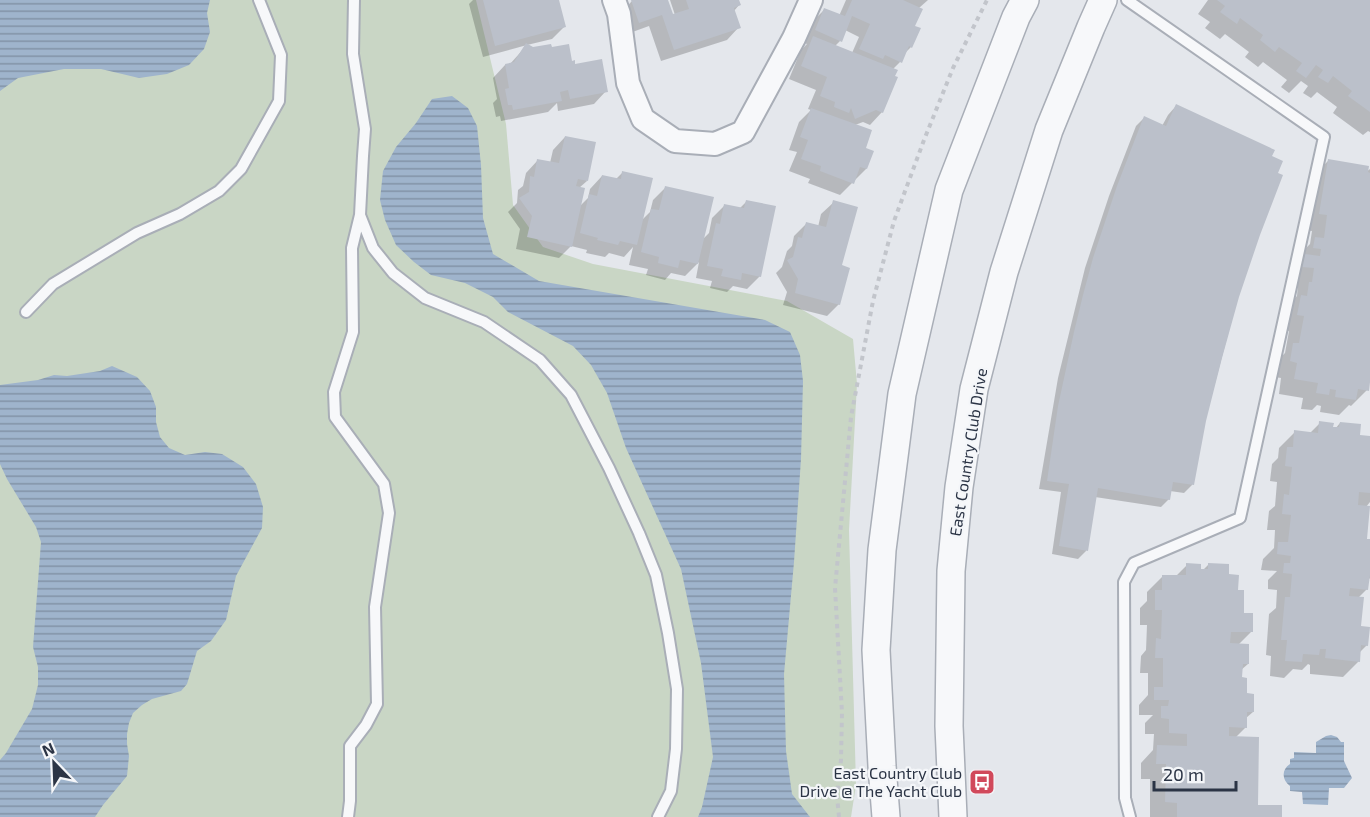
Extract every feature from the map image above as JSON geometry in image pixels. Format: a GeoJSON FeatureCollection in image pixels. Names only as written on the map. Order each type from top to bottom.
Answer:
{"type":"FeatureCollection","features":[{"type":"Feature","properties":{"kind":"street"},"geometry":{"type":"LineString","coordinates":[[614,0],[628,83],[643,119],[675,141],[714,144],[743,132],[794,38],[811,0]]}},
{"type":"Feature","properties":{"kind":"street"},"geometry":{"type":"LineString","coordinates":[[886,817],[876,650],[882,550],[902,394],[949,190],[1016,17],[1025,0]]}},
{"type":"Feature","properties":{"kind":"street","name":"East Country Club Drive"},"geometry":{"type":"LineString","coordinates":[[953,817],[949,726],[951,571],[959,488],[974,389],[1004,272],[1049,130],[1103,0]]}},
{"type":"Feature","properties":{"kind":"lane"},"geometry":{"type":"LineString","coordinates":[[26,312],[53,284],[137,233],[180,214],[219,191],[241,169],[279,101],[281,55],[259,0]]}},
{"type":"Feature","properties":{"kind":"lane"},"geometry":{"type":"LineString","coordinates":[[348,817],[350,746],[366,725],[377,704],[375,607],[389,513],[384,484],[335,417],[333,392],[353,332],[352,248],[360,215],[365,129],[353,54],[354,0]]}},
{"type":"Feature","properties":{"kind":"lane"},"geometry":{"type":"LineString","coordinates":[[1127,0],[1324,137],[1240,518],[1134,563],[1124,582],[1125,798],[1130,817]]}},
{"type":"Feature","properties":{"kind":"lane"},"geometry":{"type":"LineString","coordinates":[[360,215],[373,248],[393,273],[425,298],[484,322],[540,360],[571,395],[609,468],[656,575],[677,689],[676,749],[672,780],[670,791],[658,817]]}},
{"type":"Feature","properties":{"kind":"path"},"geometry":{"type":"LineString","coordinates":[[839,817],[837,796],[841,760],[842,713],[835,588],[851,417],[873,301],[894,221],[952,68],[987,0]]}},
{"type":"Feature","properties":{"kind":"green space"},"geometry":{"type":"Polygon","coordinates":[[[0,0],[476,0],[506,124],[513,205],[543,247],[593,264],[787,301],[853,339],[857,384],[849,530],[856,785],[851,817],[0,817],[0,0]]]}},
{"type":"Feature","properties":{"kind":"water"},"geometry":{"type":"Polygon","coordinates":[[[0,0],[210,0],[207,13],[210,32],[204,49],[189,65],[167,74],[139,78],[101,69],[64,69],[18,78],[0,91],[0,0]]]}},
{"type":"Feature","properties":{"kind":"water"},"geometry":{"type":"Polygon","coordinates":[[[452,96],[468,108],[477,126],[483,218],[493,254],[539,281],[765,320],[790,332],[800,355],[803,381],[801,459],[784,674],[786,751],[792,794],[810,817],[698,817],[713,757],[701,663],[681,569],[626,448],[607,393],[591,365],[573,346],[508,312],[493,297],[465,283],[431,275],[396,245],[385,220],[380,200],[383,171],[396,147],[432,99],[452,96]]]}},
{"type":"Feature","properties":{"kind":"water"},"geometry":{"type":"Polygon","coordinates":[[[112,366],[137,377],[150,391],[156,407],[156,422],[160,437],[169,448],[185,455],[205,452],[222,454],[243,467],[256,484],[263,507],[262,528],[236,576],[226,620],[211,641],[197,651],[187,684],[181,691],[152,699],[133,713],[127,734],[129,756],[127,776],[95,817],[0,817],[0,760],[32,709],[38,685],[38,667],[33,647],[41,542],[36,527],[0,464],[0,385],[38,380],[54,375],[67,376],[100,371],[112,366]]]}},
{"type":"Feature","properties":{"kind":"water"},"geometry":{"type":"Polygon","coordinates":[[[1331,735],[1344,742],[1344,761],[1352,778],[1344,788],[1329,788],[1328,805],[1303,804],[1302,792],[1290,791],[1290,786],[1284,778],[1285,769],[1290,764],[1290,759],[1294,758],[1294,752],[1316,753],[1316,742],[1331,735]]]}},
{"type":"Feature","properties":{"kind":"building"},"geometry":{"type":"Polygon","coordinates":[[[483,0],[559,0],[566,27],[495,46],[483,0]]]}},
{"type":"Feature","properties":{"kind":"building"},"geometry":{"type":"Polygon","coordinates":[[[631,0],[668,0],[673,14],[689,9],[686,0],[739,0],[741,5],[734,8],[741,28],[674,50],[662,15],[639,23],[631,0]]]}},
{"type":"Feature","properties":{"kind":"building"},"geometry":{"type":"Polygon","coordinates":[[[852,0],[903,0],[923,9],[915,26],[921,28],[912,48],[909,46],[902,63],[885,55],[883,59],[859,49],[870,24],[852,16],[842,42],[815,30],[824,8],[845,16],[852,0]]]}},
{"type":"Feature","properties":{"kind":"building"},"geometry":{"type":"Polygon","coordinates":[[[1217,0],[1370,0],[1370,112],[1348,96],[1352,91],[1333,76],[1328,83],[1318,77],[1323,70],[1316,65],[1306,78],[1296,71],[1302,63],[1279,47],[1275,52],[1260,40],[1263,35],[1240,18],[1237,24],[1220,12],[1225,6],[1217,0]]]}},
{"type":"Feature","properties":{"kind":"building"},"geometry":{"type":"Polygon","coordinates":[[[813,36],[898,70],[895,76],[898,77],[883,113],[876,110],[855,119],[851,108],[849,113],[834,107],[835,102],[820,96],[827,77],[801,66],[813,36]]]}},
{"type":"Feature","properties":{"kind":"building"},"geometry":{"type":"Polygon","coordinates":[[[526,43],[533,47],[569,44],[572,61],[575,60],[575,64],[602,59],[608,92],[570,99],[568,90],[560,92],[562,101],[513,110],[512,105],[508,105],[505,89],[509,88],[505,64],[514,62],[526,43]]]}},
{"type":"Feature","properties":{"kind":"building"},"geometry":{"type":"Polygon","coordinates":[[[1176,104],[1275,150],[1272,156],[1283,161],[1278,173],[1283,175],[1239,297],[1206,421],[1194,485],[1173,482],[1170,500],[1098,488],[1088,551],[1059,546],[1069,484],[1047,481],[1058,406],[1083,295],[1117,186],[1144,116],[1166,126],[1176,104]]]}},
{"type":"Feature","properties":{"kind":"building"},"geometry":{"type":"Polygon","coordinates":[[[811,108],[872,130],[866,148],[874,151],[867,169],[860,167],[854,184],[820,171],[821,166],[801,159],[808,140],[800,137],[811,108]]]}},
{"type":"Feature","properties":{"kind":"building"},"geometry":{"type":"Polygon","coordinates":[[[565,136],[596,142],[588,181],[578,179],[576,186],[585,188],[572,247],[527,237],[532,216],[519,198],[529,192],[530,176],[534,177],[537,159],[559,163],[565,136]]]}},
{"type":"Feature","properties":{"kind":"building"},"geometry":{"type":"Polygon","coordinates":[[[1328,159],[1369,166],[1368,172],[1370,173],[1370,382],[1369,391],[1358,389],[1356,400],[1335,397],[1336,390],[1330,389],[1329,395],[1316,393],[1318,383],[1294,379],[1297,363],[1290,361],[1293,343],[1299,343],[1304,316],[1297,315],[1301,295],[1307,296],[1314,268],[1302,267],[1305,254],[1320,256],[1321,249],[1313,248],[1315,237],[1324,238],[1327,215],[1319,214],[1328,159]]]}},
{"type":"Feature","properties":{"kind":"building"},"geometry":{"type":"Polygon","coordinates":[[[622,171],[653,178],[637,245],[620,241],[618,245],[580,233],[589,194],[597,196],[602,175],[621,179],[622,171]]]}},
{"type":"Feature","properties":{"kind":"building"},"geometry":{"type":"Polygon","coordinates":[[[665,186],[714,197],[698,264],[680,260],[678,268],[658,263],[659,257],[641,252],[651,209],[659,210],[665,186]]]}},
{"type":"Feature","properties":{"kind":"building"},"geometry":{"type":"Polygon","coordinates":[[[746,200],[776,206],[761,277],[742,273],[741,280],[721,276],[723,269],[707,266],[716,223],[720,224],[724,204],[744,208],[746,200]]]}},
{"type":"Feature","properties":{"kind":"building"},"geometry":{"type":"Polygon","coordinates":[[[833,200],[858,207],[842,265],[850,268],[840,305],[795,293],[798,279],[787,260],[793,257],[798,237],[802,238],[806,222],[826,227],[833,200]]]}},
{"type":"Feature","properties":{"kind":"building"},"geometry":{"type":"Polygon","coordinates":[[[1319,421],[1334,423],[1333,427],[1339,427],[1340,422],[1361,424],[1360,435],[1370,436],[1370,493],[1359,492],[1358,505],[1370,506],[1367,539],[1370,539],[1370,575],[1368,590],[1350,588],[1349,596],[1364,597],[1361,626],[1370,627],[1368,646],[1361,645],[1360,662],[1325,658],[1326,649],[1320,649],[1319,655],[1303,654],[1302,662],[1285,661],[1287,640],[1281,640],[1285,597],[1290,597],[1292,574],[1283,573],[1284,563],[1290,563],[1291,556],[1277,554],[1278,542],[1288,542],[1291,515],[1282,514],[1284,494],[1289,495],[1292,467],[1285,466],[1287,447],[1293,447],[1294,430],[1318,433],[1319,421]]]}},
{"type":"Feature","properties":{"kind":"building"},"geometry":{"type":"Polygon","coordinates":[[[1186,563],[1201,564],[1201,569],[1208,569],[1208,563],[1229,564],[1229,574],[1239,575],[1238,590],[1244,590],[1244,613],[1253,613],[1253,632],[1231,632],[1230,643],[1249,644],[1249,664],[1243,664],[1242,677],[1247,678],[1247,693],[1254,694],[1254,712],[1247,712],[1247,728],[1229,727],[1229,736],[1259,737],[1258,805],[1282,805],[1282,817],[1177,817],[1177,803],[1165,802],[1166,764],[1156,764],[1157,745],[1187,746],[1187,734],[1169,733],[1169,719],[1161,718],[1161,706],[1168,706],[1169,700],[1154,700],[1154,687],[1163,687],[1163,658],[1155,658],[1156,638],[1161,639],[1162,610],[1155,610],[1155,590],[1162,590],[1162,575],[1186,575],[1186,563]]]}},
{"type":"Feature","properties":{"kind":"place","name":"East Country Club Drive @ The Yacht Club"},"geometry":{"type":"Point","coordinates":[982,782]}}]}
